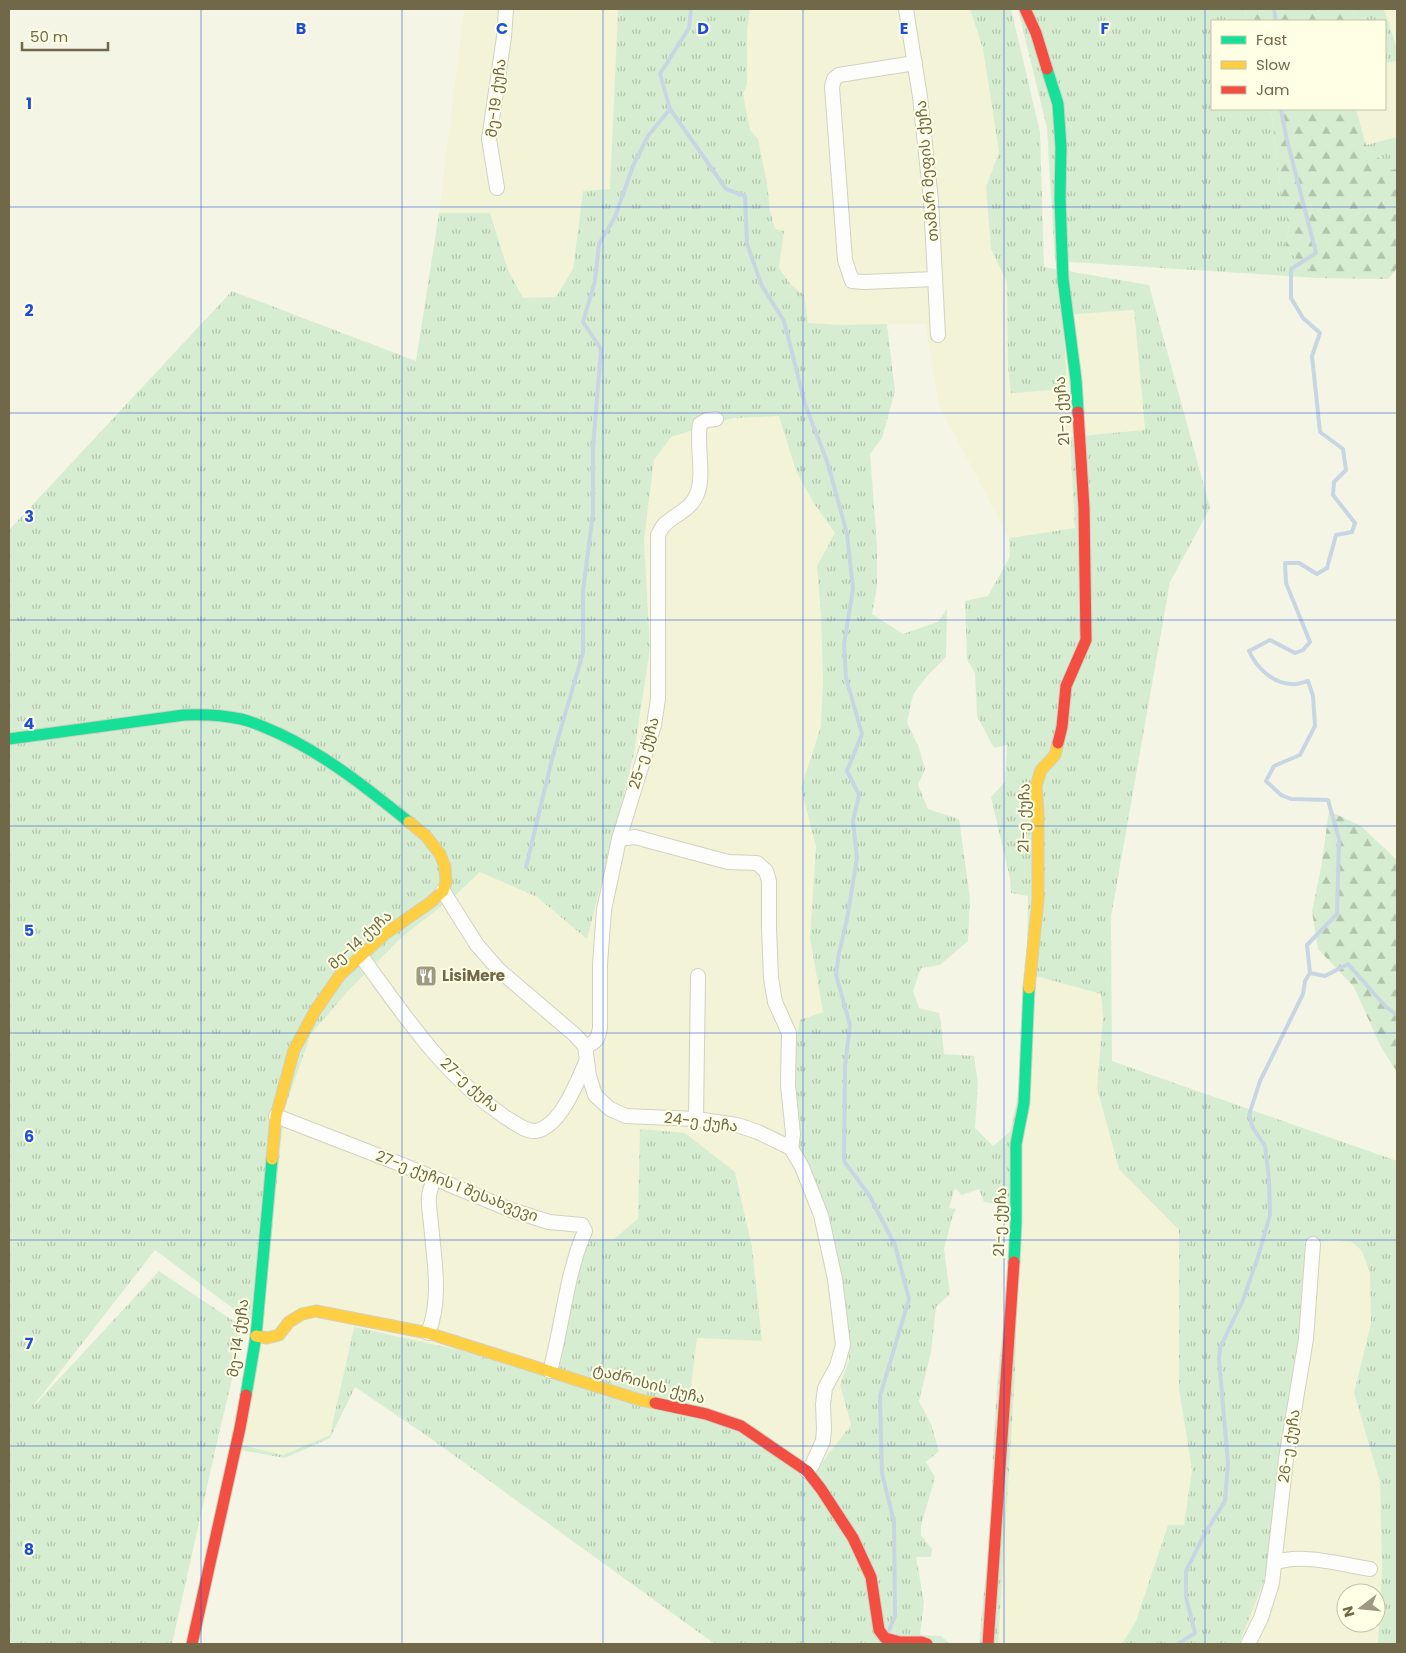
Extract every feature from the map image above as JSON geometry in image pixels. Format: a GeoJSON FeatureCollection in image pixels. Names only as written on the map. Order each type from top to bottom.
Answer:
{"type":"FeatureCollection","features":[{"type":"Feature","properties":{"kind":"street","name":"მე-19 ქუჩა"},"geometry":{"type":"LineString","coordinates":[[497,188],[489,139],[504,37],[506,9]]}},
{"type":"Feature","properties":{"kind":"street","name":"თამარ მეფის ქუჩა"},"geometry":{"type":"LineString","coordinates":[[906,9],[920,97],[931,201],[938,335]]}},
{"type":"Feature","properties":{"kind":"street","name":"21-ე ქუჩა"},"geometry":{"type":"LineString","coordinates":[[988,1644],[1011,1319],[1016,1222],[1016,1144],[1024,1103],[1030,973],[1038,900],[1038,812],[1036,786],[1041,770],[1055,755],[1062,727],[1066,686],[1086,640],[1083,498],[1076,380],[1063,279],[1060,199],[1061,147],[1058,104],[1036,32],[1025,9]]}},
{"type":"Feature","properties":{"kind":"street"},"geometry":{"type":"LineString","coordinates":[[915,63],[839,75],[834,78],[832,87],[845,260],[852,281],[935,279]]}},
{"type":"Feature","properties":{"kind":"street","name":"25-ე ქუჩა"},"geometry":{"type":"LineString","coordinates":[[585,1046],[593,1044],[598,1038],[601,937],[604,910],[619,839],[654,725],[658,699],[658,535],[663,526],[687,510],[698,494],[700,469],[698,437],[700,424],[707,420],[716,419]]}},
{"type":"Feature","properties":{"kind":"street"},"geometry":{"type":"LineString","coordinates":[[9,739],[82,730],[147,718],[208,714],[242,719],[263,726],[303,745],[326,759],[426,836],[440,854],[445,867],[446,882],[443,891],[477,945],[499,970],[575,1035],[585,1046]]}},
{"type":"Feature","properties":{"kind":"street"},"geometry":{"type":"LineString","coordinates":[[619,839],[636,836],[728,862],[757,863],[766,870],[769,881],[771,978],[776,1002],[789,1033],[788,1085],[793,1134],[791,1148],[802,1167],[821,1215],[835,1279],[843,1345],[837,1366],[826,1388],[823,1404],[823,1441],[807,1472]]}},
{"type":"Feature","properties":{"kind":"street","name":"მე-14 ქუჩა"},"geometry":{"type":"LineString","coordinates":[[192,1644],[240,1428],[256,1336],[276,1116],[294,1050],[315,1011],[340,976],[385,934],[443,891]]}},
{"type":"Feature","properties":{"kind":"street","name":"27-ე ქუჩა"},"geometry":{"type":"LineString","coordinates":[[361,956],[448,1070],[491,1107],[528,1130],[537,1131],[547,1126],[559,1115],[586,1062]]}},
{"type":"Feature","properties":{"kind":"street"},"geometry":{"type":"LineString","coordinates":[[696,1119],[698,976]]}},
{"type":"Feature","properties":{"kind":"street","name":"24-ე ქუჩა"},"geometry":{"type":"LineString","coordinates":[[585,1046],[586,1062],[595,1095],[610,1109],[626,1116],[696,1119],[737,1125],[758,1132],[791,1148]]}},
{"type":"Feature","properties":{"kind":"street","name":"27-ე ქუჩის I შესახვევი"},"geometry":{"type":"LineString","coordinates":[[276,1116],[511,1210],[549,1222],[577,1224],[585,1227],[572,1268],[559,1339],[550,1371]]}},
{"type":"Feature","properties":{"kind":"street"},"geometry":{"type":"LineString","coordinates":[[428,1332],[433,1321],[436,1290],[428,1203],[429,1191],[434,1178]]}},
{"type":"Feature","properties":{"kind":"street","name":"26-ე ქუჩა"},"geometry":{"type":"LineString","coordinates":[[1248,1644],[1264,1609],[1272,1584],[1286,1459],[1306,1339],[1314,1244]]}},
{"type":"Feature","properties":{"kind":"street","name":"ტაძრისის ქუჩა"},"geometry":{"type":"LineString","coordinates":[[256,1336],[267,1338],[279,1335],[289,1322],[302,1314],[316,1312],[428,1332],[640,1400],[706,1414],[741,1426],[807,1472],[821,1489],[853,1538],[871,1577],[879,1630],[885,1638],[900,1642],[921,1642],[927,1644]]}},
{"type":"Feature","properties":{"kind":"street"},"geometry":{"type":"LineString","coordinates":[[1275,1563],[1285,1558],[1303,1558],[1370,1569]]}},
{"type":"Feature","properties":{"kind":"shaded area"},"geometry":{"type":"Polygon","coordinates":[[[464,9],[618,9],[610,189],[583,192],[573,269],[556,298],[523,298],[508,270],[490,213],[439,213],[464,9]]]}},
{"type":"Feature","properties":{"kind":"shaded area"},"geometry":{"type":"Polygon","coordinates":[[[750,9],[970,9],[983,49],[999,152],[986,187],[991,249],[1007,282],[1008,367],[1011,392],[1063,315],[1134,310],[1145,430],[1075,528],[1009,538],[939,405],[925,324],[842,325],[808,323],[804,295],[791,285],[778,267],[784,232],[775,230],[758,139],[750,130],[743,94],[747,85],[747,31],[750,9]]]}},
{"type":"Feature","properties":{"kind":"shaded area"},"geometry":{"type":"Polygon","coordinates":[[[1384,9],[1397,9],[1397,48],[1384,9]]]}},
{"type":"Feature","properties":{"kind":"shaded area"},"geometry":{"type":"Polygon","coordinates":[[[1397,61],[1397,137],[1366,145],[1356,110],[1386,110],[1386,63],[1397,61]]]}},
{"type":"Feature","properties":{"kind":"shaded area"},"geometry":{"type":"Polygon","coordinates":[[[779,416],[796,471],[813,502],[835,533],[817,567],[823,680],[821,726],[801,788],[816,847],[810,938],[823,1012],[800,1020],[788,1079],[842,1277],[849,1360],[840,1385],[851,1425],[813,1474],[689,1403],[697,1338],[762,1341],[752,1247],[735,1172],[641,1129],[638,1219],[614,1239],[551,1378],[354,1327],[330,1435],[283,1455],[242,1445],[284,1110],[311,1034],[348,991],[402,937],[457,894],[480,872],[537,897],[587,939],[634,754],[650,648],[644,541],[654,460],[671,437],[733,418],[779,416]]]}},
{"type":"Feature","properties":{"kind":"shaded area"},"geometry":{"type":"Polygon","coordinates":[[[1035,976],[1101,994],[1119,1169],[1179,1230],[1179,1389],[1192,1470],[1184,1525],[1136,1621],[1122,1644],[998,1644],[1015,1377],[1020,1148],[1035,976]]]}},
{"type":"Feature","properties":{"kind":"shaded area"},"geometry":{"type":"Polygon","coordinates":[[[1329,1239],[1352,1242],[1362,1251],[1370,1273],[1371,1323],[1354,1393],[1380,1482],[1382,1568],[1381,1583],[1336,1583],[1336,1633],[1379,1633],[1378,1644],[1239,1644],[1264,1581],[1292,1428],[1309,1245],[1329,1239]]]}},
{"type":"Feature","properties":{"kind":"green space"},"geometry":{"type":"Polygon","coordinates":[[[618,9],[750,9],[747,31],[747,85],[743,94],[750,130],[758,139],[767,183],[770,211],[775,229],[784,231],[779,268],[791,285],[804,295],[808,323],[842,325],[887,324],[895,391],[882,438],[870,454],[877,545],[877,587],[872,614],[903,634],[938,622],[947,609],[946,657],[927,676],[913,695],[907,722],[919,748],[925,769],[918,785],[928,809],[959,819],[970,898],[968,941],[940,965],[921,968],[913,991],[919,1008],[939,1013],[944,1054],[974,1056],[978,1083],[975,1128],[993,1146],[1010,1132],[1025,1062],[1028,896],[1011,893],[1010,878],[991,797],[1005,782],[1007,745],[994,748],[977,716],[975,673],[967,659],[965,601],[988,596],[1010,557],[1009,538],[1075,528],[1070,437],[1145,430],[1134,310],[1063,315],[1067,389],[1011,393],[1008,367],[1007,282],[991,249],[986,187],[999,152],[983,49],[970,9],[1011,9],[1040,132],[1044,267],[1149,285],[1210,508],[1170,582],[1111,917],[1112,1061],[1397,1161],[1397,1644],[1378,1644],[1379,1633],[1386,1633],[1386,1583],[1381,1583],[1380,1482],[1354,1393],[1371,1323],[1370,1273],[1362,1251],[1352,1242],[1329,1239],[1309,1245],[1292,1428],[1264,1581],[1239,1644],[1122,1644],[1136,1621],[1168,1525],[1184,1525],[1192,1470],[1179,1389],[1179,1230],[1119,1169],[1097,1088],[1103,1017],[1101,994],[1036,976],[1029,1094],[1020,1148],[1015,1377],[998,1644],[979,1644],[991,1519],[993,1449],[998,1374],[1009,1272],[1011,1211],[1006,1205],[984,1202],[979,1189],[962,1195],[955,1188],[949,1208],[956,1209],[944,1249],[950,1294],[936,1307],[931,1352],[919,1401],[931,1424],[939,1451],[926,1462],[935,1477],[921,1526],[921,1535],[932,1549],[931,1557],[916,1557],[924,1602],[920,1635],[941,1636],[950,1644],[715,1644],[430,1438],[355,1387],[330,1438],[285,1458],[240,1450],[259,1328],[155,1250],[31,1409],[159,1271],[241,1326],[237,1359],[172,1644],[9,1644],[9,530],[232,291],[416,361],[439,213],[490,213],[508,270],[523,298],[556,297],[573,269],[583,191],[610,189],[618,9]],[[779,416],[733,418],[671,437],[654,460],[644,541],[650,648],[634,754],[587,939],[537,897],[480,872],[457,894],[402,937],[348,991],[311,1034],[284,1110],[267,1284],[242,1445],[283,1455],[330,1435],[354,1327],[459,1350],[551,1378],[587,1240],[614,1239],[638,1219],[640,1129],[685,1133],[735,1172],[752,1247],[762,1341],[697,1338],[689,1403],[744,1422],[792,1456],[813,1474],[851,1425],[840,1385],[849,1360],[842,1277],[826,1212],[802,1157],[793,1125],[788,1079],[800,1020],[823,1012],[810,938],[816,847],[801,788],[821,726],[823,680],[817,566],[835,533],[813,502],[796,471],[779,416]]]}},
{"type":"Feature","properties":{"kind":"green space"},"geometry":{"type":"Polygon","coordinates":[[[1018,9],[1246,9],[1245,20],[1211,20],[1211,110],[1271,110],[1280,186],[1289,229],[1285,248],[1318,278],[1055,261],[1047,128],[1018,9]]]}},
{"type":"Feature","properties":{"kind":"green space"},"geometry":{"type":"Polygon","coordinates":[[[1246,9],[1355,9],[1350,20],[1245,20],[1246,9]]]}},
{"type":"Feature","properties":{"kind":"green space"},"geometry":{"type":"Polygon","coordinates":[[[1355,9],[1384,9],[1397,48],[1397,61],[1386,63],[1386,20],[1350,20],[1355,9]]]}},
{"type":"Feature","properties":{"kind":"green space"},"geometry":{"type":"Polygon","coordinates":[[[1271,110],[1356,110],[1366,145],[1391,170],[1397,169],[1397,268],[1388,279],[1318,278],[1285,248],[1289,229],[1280,186],[1271,110]]]}},
{"type":"Feature","properties":{"kind":"green space"},"geometry":{"type":"Polygon","coordinates":[[[1397,137],[1397,169],[1391,171],[1366,145],[1397,137]]]}},
{"type":"Feature","properties":{"kind":"green space"},"geometry":{"type":"Polygon","coordinates":[[[1329,811],[1361,826],[1397,860],[1397,1072],[1380,1045],[1354,987],[1318,949],[1312,911],[1321,868],[1329,811]]]}},
{"type":"Feature","properties":{"kind":"waterway"},"geometry":{"type":"LineString","coordinates":[[691,9],[689,28],[660,74],[670,109],[726,189],[745,196],[747,244],[762,286],[784,321],[805,404],[828,464],[847,534],[853,589],[844,644],[846,678],[862,734],[847,771],[859,795],[853,821],[857,858],[836,975],[850,1025],[845,1066],[844,1161],[869,1195],[895,1245],[909,1299],[880,1396],[882,1473],[894,1522],[895,1616],[888,1633]]}},
{"type":"Feature","properties":{"kind":"waterway"},"geometry":{"type":"LineString","coordinates":[[1274,9],[1276,20]]}},
{"type":"Feature","properties":{"kind":"waterway"},"geometry":{"type":"LineString","coordinates":[[526,867],[552,759],[583,653],[583,591],[593,513],[593,448],[601,349],[583,322],[595,281],[599,244],[615,217],[633,166],[648,136],[670,109]]}},
{"type":"Feature","properties":{"kind":"waterway"},"geometry":{"type":"LineString","coordinates":[[1281,110],[1316,253],[1291,269],[1291,298],[1303,318],[1320,333],[1312,356],[1320,432],[1343,449],[1346,470],[1334,482],[1333,495],[1355,523],[1352,532],[1336,535],[1327,568],[1317,574],[1299,563],[1285,563],[1286,583],[1310,642],[1303,650],[1295,653],[1270,640],[1249,651],[1256,663],[1272,678],[1294,684],[1308,681],[1313,696],[1315,726],[1300,755],[1274,766],[1266,781],[1281,795],[1291,799],[1328,800],[1339,839],[1337,914],[1307,945],[1310,973],[1325,976],[1348,964],[1386,1007],[1397,1015]]}},
{"type":"Feature","properties":{"kind":"waterway"},"geometry":{"type":"LineString","coordinates":[[1178,1644],[1195,1633],[1186,1597],[1186,1571],[1203,1537],[1225,1501],[1228,1463],[1219,1359],[1220,1348],[1243,1300],[1270,1215],[1269,1179],[1265,1146],[1253,1128],[1249,1115],[1260,1081],[1303,994],[1305,981],[1310,973]]}},
{"type":"Feature","properties":{"kind":"traffic: fast"},"geometry":{"type":"LineString","coordinates":[[1047,69],[1058,104],[1061,147],[1060,199],[1063,279],[1076,380],[1078,412]]}},
{"type":"Feature","properties":{"kind":"traffic: fast"},"geometry":{"type":"LineString","coordinates":[[9,739],[184,715],[212,715],[241,719],[256,723],[314,752],[363,785],[409,822]]}},
{"type":"Feature","properties":{"kind":"traffic: fast"},"geometry":{"type":"LineString","coordinates":[[1014,1262],[1016,1144],[1024,1103],[1029,988]]}},
{"type":"Feature","properties":{"kind":"traffic: fast"},"geometry":{"type":"LineString","coordinates":[[246,1395],[256,1336],[272,1159]]}},
{"type":"Feature","properties":{"kind":"traffic: slow"},"geometry":{"type":"LineString","coordinates":[[1029,988],[1038,900],[1038,812],[1036,786],[1041,770],[1055,755],[1058,743]]}},
{"type":"Feature","properties":{"kind":"traffic: slow"},"geometry":{"type":"LineString","coordinates":[[272,1159],[276,1116],[294,1050],[315,1011],[340,975],[385,934],[431,902],[443,891],[446,882],[445,867],[440,854],[426,836],[409,822]]}},
{"type":"Feature","properties":{"kind":"traffic: slow"},"geometry":{"type":"LineString","coordinates":[[256,1336],[267,1338],[279,1335],[289,1322],[302,1314],[316,1311],[428,1333],[640,1400],[655,1403]]}},
{"type":"Feature","properties":{"kind":"traffic: jam"},"geometry":{"type":"LineString","coordinates":[[1025,9],[1036,33],[1047,69]]}},
{"type":"Feature","properties":{"kind":"traffic: jam"},"geometry":{"type":"LineString","coordinates":[[1058,743],[1062,727],[1066,686],[1086,640],[1084,508],[1078,412]]}},
{"type":"Feature","properties":{"kind":"traffic: jam"},"geometry":{"type":"LineString","coordinates":[[988,1644],[1014,1262]]}},
{"type":"Feature","properties":{"kind":"traffic: jam"},"geometry":{"type":"LineString","coordinates":[[192,1644],[246,1395]]}},
{"type":"Feature","properties":{"kind":"traffic: jam"},"geometry":{"type":"LineString","coordinates":[[655,1403],[706,1414],[741,1426],[807,1471],[853,1538],[871,1577],[879,1630],[885,1638],[900,1642],[921,1642],[927,1644]]}},
{"type":"Feature","properties":{"kind":"place","name":"LisiMere"},"geometry":{"type":"Point","coordinates":[426,976]}}]}
